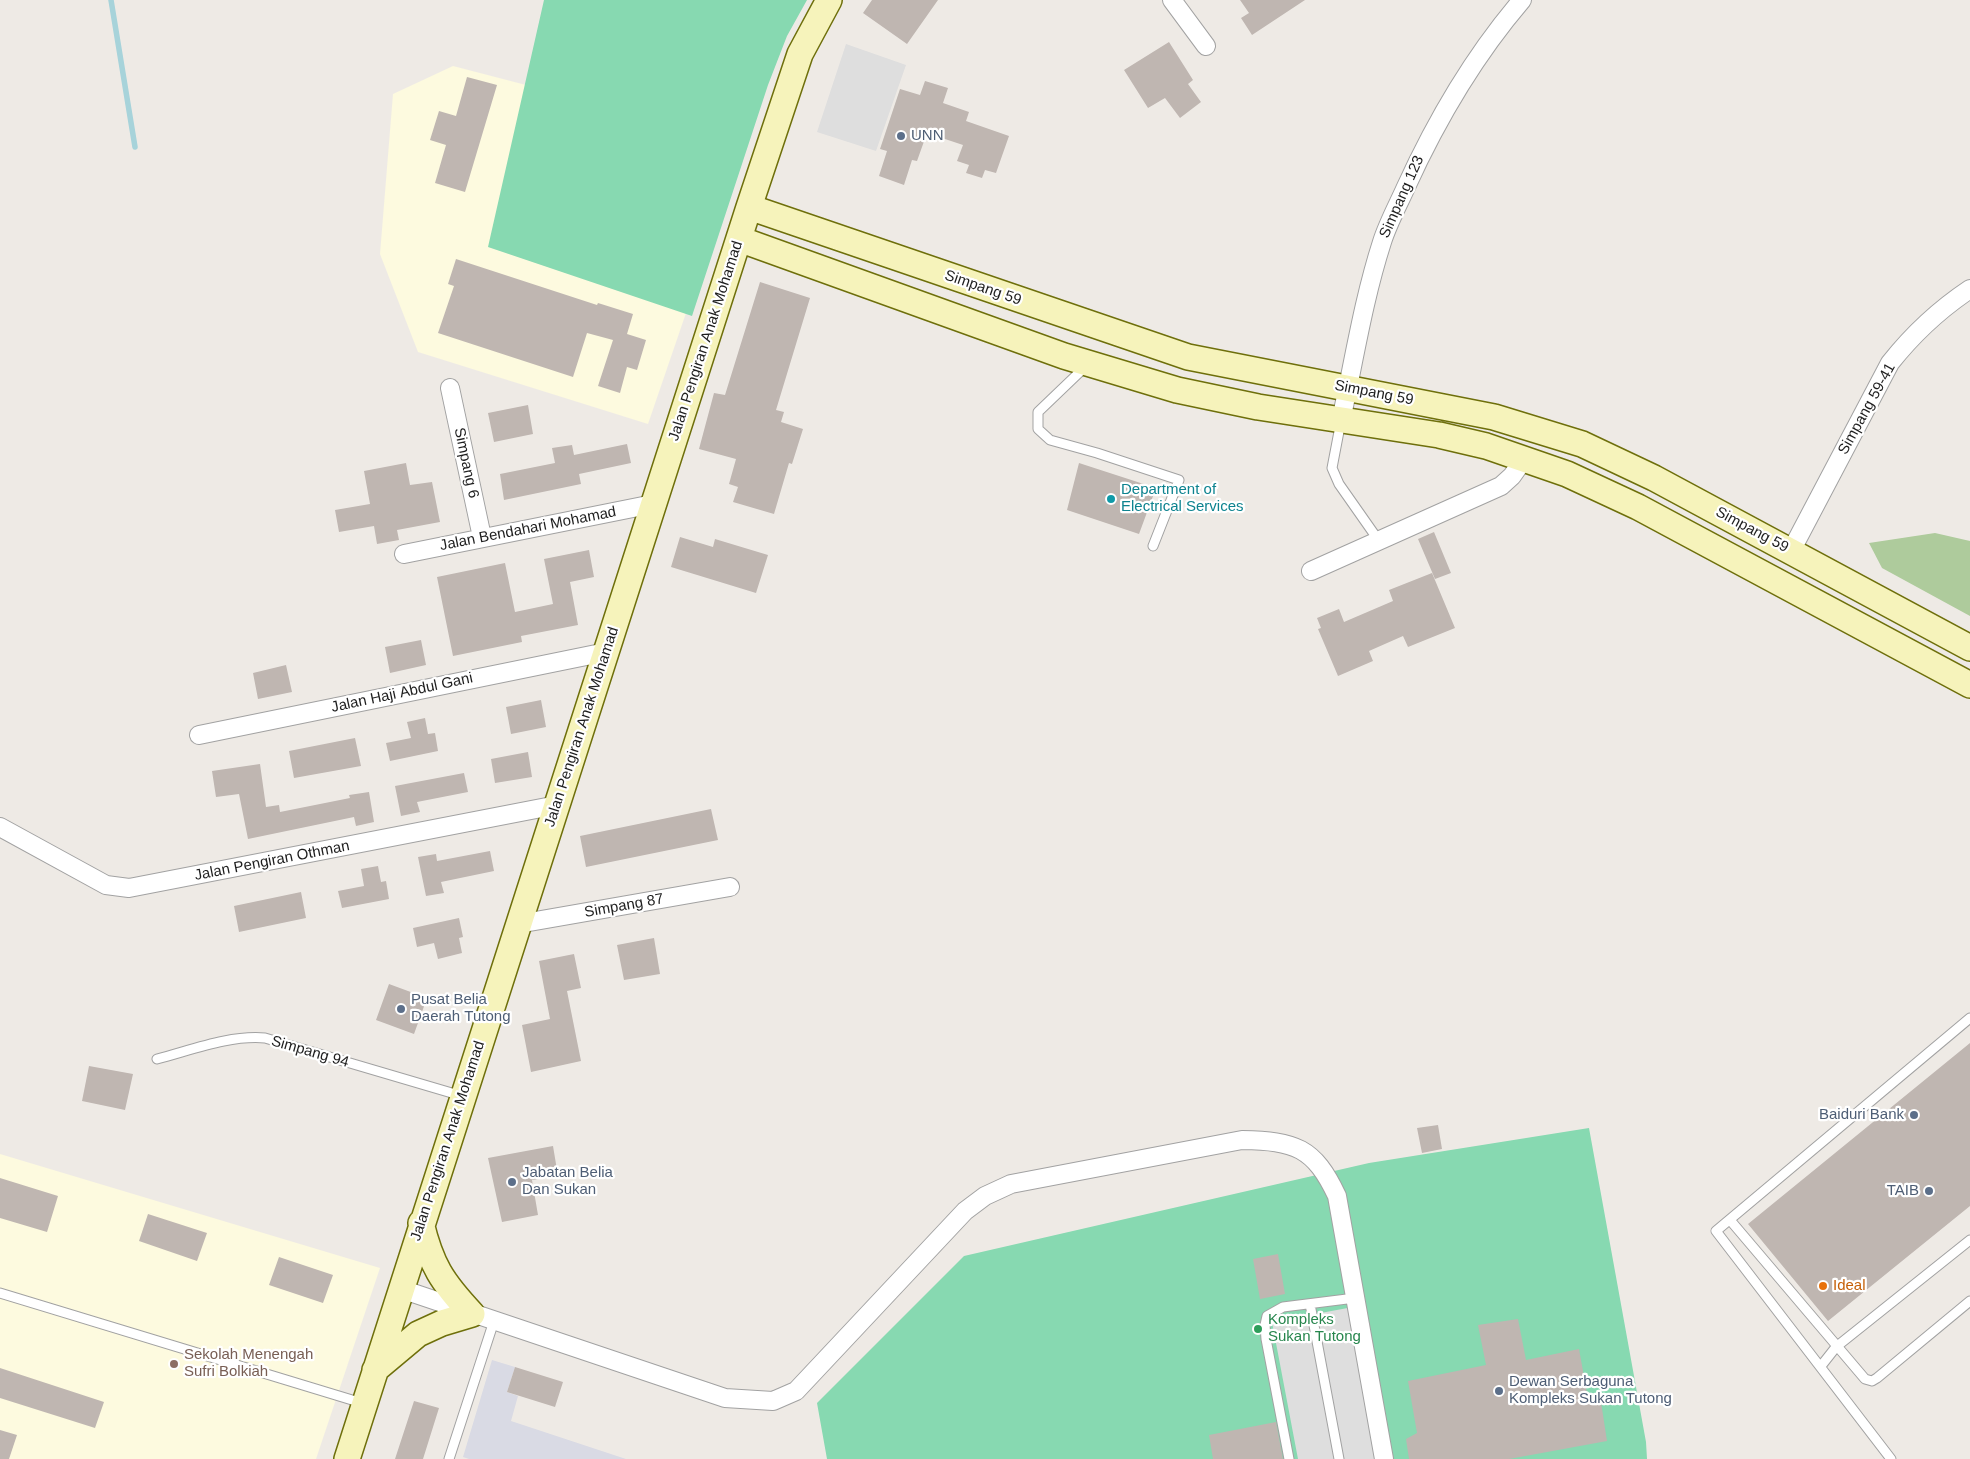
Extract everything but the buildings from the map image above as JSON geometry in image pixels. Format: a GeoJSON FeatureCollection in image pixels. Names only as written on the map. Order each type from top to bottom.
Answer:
{"type":"FeatureCollection","features":[{"type":"Feature","properties":{"kind":"street"},"geometry":{"type":"LineString","coordinates":[[1172,0],[1206,46]]}},
{"type":"Feature","properties":{"kind":"street","name":"Simpang 123"},"geometry":{"type":"LineString","coordinates":[[1341,420],[1364,305],[1382,240],[1427,140],[1462,82],[1500,26],[1522,0]]}},
{"type":"Feature","properties":{"kind":"street","name":"Jalan Pengiran Anak Mohamad"},"geometry":{"type":"LineString","coordinates":[[347,1459],[421,1223],[749,207],[800,54],[822,7]]}},
{"type":"Feature","properties":{"kind":"street","name":"Simpang 59"},"geometry":{"type":"LineString","coordinates":[[749,207],[1036,307],[1188,357],[1494,417],[1582,444],[1654,478],[1970,648]]}},
{"type":"Feature","properties":{"kind":"street","name":"Simpang 59"},"geometry":{"type":"LineString","coordinates":[[739,239],[1088,364],[1177,390],[1258,407],[1439,436],[1486,446],[1567,474],[1638,507],[1970,685]]}},
{"type":"Feature","properties":{"kind":"street","name":"Simpang 59-41"},"geometry":{"type":"LineString","coordinates":[[1790,551],[1890,363],[1907,342],[1952,301],[1970,289]]}},
{"type":"Feature","properties":{"kind":"street","name":"Simpang 6"},"geometry":{"type":"LineString","coordinates":[[450,388],[482,537]]}},
{"type":"Feature","properties":{"kind":"street"},"geometry":{"type":"LineString","coordinates":[[1312,571],[1501,486],[1512,476],[1524,459]]}},
{"type":"Feature","properties":{"kind":"street","name":"Jalan Bendahari Mohamad"},"geometry":{"type":"LineString","coordinates":[[404,554],[653,504]]}},
{"type":"Feature","properties":{"kind":"street","name":"Jalan Haji Abdul Gani"},"geometry":{"type":"LineString","coordinates":[[199,735],[606,652]]}},
{"type":"Feature","properties":{"kind":"street","name":"Jalan Pengiran Othman"},"geometry":{"type":"LineString","coordinates":[[0,827],[106,885],[129,888],[557,804]]}},
{"type":"Feature","properties":{"kind":"street","name":"Simpang 87"},"geometry":{"type":"LineString","coordinates":[[518,924],[730,887]]}},
{"type":"Feature","properties":{"kind":"street"},"geometry":{"type":"LineString","coordinates":[[401,1289],[725,1398],[773,1401],[796,1392],[965,1211],[985,1196],[1011,1184],[1242,1140],[1274,1140],[1302,1150],[1324,1170],[1337,1196],[1384,1459]]}},
{"type":"Feature","properties":{"kind":"street"},"geometry":{"type":"LineString","coordinates":[[421,1223],[428,1252],[441,1278],[483,1317]]}},
{"type":"Feature","properties":{"kind":"street"},"geometry":{"type":"LineString","coordinates":[[375,1370],[418,1334],[442,1323],[483,1317]]}},
{"type":"Feature","properties":{"kind":"lane"},"geometry":{"type":"LineString","coordinates":[[1088,364],[1038,412],[1038,429],[1050,440],[1097,453],[1179,480],[1153,546]]}},
{"type":"Feature","properties":{"kind":"lane"},"geometry":{"type":"LineString","coordinates":[[1341,420],[1332,468],[1339,484],[1379,541]]}},
{"type":"Feature","properties":{"kind":"lane"},"geometry":{"type":"LineString","coordinates":[[1891,1459],[1716,1231],[1970,1018]]}},
{"type":"Feature","properties":{"kind":"lane","name":"Simpang 94"},"geometry":{"type":"LineString","coordinates":[[156,1059],[234,1039],[248,1037],[265,1038],[462,1096]]}},
{"type":"Feature","properties":{"kind":"lane"},"geometry":{"type":"LineString","coordinates":[[1730,1220],[1860,1376],[1872,1381],[1970,1301]]}},
{"type":"Feature","properties":{"kind":"lane"},"geometry":{"type":"LineString","coordinates":[[1821,1366],[1836,1347],[1970,1240]]}},
{"type":"Feature","properties":{"kind":"lane"},"geometry":{"type":"LineString","coordinates":[[0,1293],[365,1404]]}},
{"type":"Feature","properties":{"kind":"lane"},"geometry":{"type":"LineString","coordinates":[[1289,1459],[1265,1325],[1267,1316],[1273,1311],[1355,1298]]}},
{"type":"Feature","properties":{"kind":"lane"},"geometry":{"type":"LineString","coordinates":[[1310,1304],[1339,1459]]}},
{"type":"Feature","properties":{"kind":"lane"},"geometry":{"type":"LineString","coordinates":[[449,1459],[483,1317]]}},
{"type":"Feature","properties":{"kind":"shaded area"},"geometry":{"type":"Polygon","coordinates":[[[846,44],[906,65],[876,151],[817,132],[846,44]]]}},
{"type":"Feature","properties":{"kind":"shaded area"},"geometry":{"type":"Polygon","coordinates":[[[453,66],[526,85],[489,247],[686,313],[648,424],[418,352],[380,254],[393,94],[453,66]]]}},
{"type":"Feature","properties":{"kind":"shaded area","name":"Sekolah Menengah Sufri Bolkiah"},"geometry":{"type":"Polygon","coordinates":[[[0,1154],[380,1268],[316,1459],[0,1459],[0,1154]]]}},
{"type":"Feature","properties":{"kind":"shaded area"},"geometry":{"type":"Polygon","coordinates":[[[1353,1307],[1381,1459],[1298,1459],[1272,1322],[1353,1307]]]}},
{"type":"Feature","properties":{"kind":"shaded area"},"geometry":{"type":"Polygon","coordinates":[[[492,1360],[515,1367],[507,1392],[518,1396],[511,1421],[626,1459],[469,1459],[463,1457],[492,1360]]]}},
{"type":"Feature","properties":{"kind":"green space"},"geometry":{"type":"Polygon","coordinates":[[[544,0],[807,0],[787,36],[768,85],[692,316],[488,247],[544,0]]]}},
{"type":"Feature","properties":{"kind":"green space"},"geometry":{"type":"Polygon","coordinates":[[[1935,533],[1970,541],[1970,616],[1882,568],[1869,543],[1935,533]]]}},
{"type":"Feature","properties":{"kind":"green space","name":"Kompleks Sukan Tutong"},"geometry":{"type":"Polygon","coordinates":[[[1589,1128],[1646,1442],[1647,1459],[827,1459],[817,1403],[964,1256],[1369,1163],[1589,1128]]]}},
{"type":"Feature","properties":{"kind":"waterway"},"geometry":{"type":"LineString","coordinates":[[111,0],[135,147]]}},
{"type":"Feature","properties":{"kind":"place","name":"UNN"},"geometry":{"type":"Point","coordinates":[901,136]}},
{"type":"Feature","properties":{"kind":"place","name":"Department of Electrical Services"},"geometry":{"type":"Point","coordinates":[1111,499]}},
{"type":"Feature","properties":{"kind":"place","name":"Pusat Belia Daerah Tutong"},"geometry":{"type":"Point","coordinates":[401,1009]}},
{"type":"Feature","properties":{"kind":"place","name":"Baiduri Bank"},"geometry":{"type":"Point","coordinates":[1914,1115]}},
{"type":"Feature","properties":{"kind":"place","name":"Jabatan Belia Dan Sukan"},"geometry":{"type":"Point","coordinates":[512,1182]}},
{"type":"Feature","properties":{"kind":"place","name":"TAIB"},"geometry":{"type":"Point","coordinates":[1929,1191]}},
{"type":"Feature","properties":{"kind":"place","name":"Ideal"},"geometry":{"type":"Point","coordinates":[1823,1286]}},
{"type":"Feature","properties":{"kind":"place","name":"Kompleks Sukan Tutong"},"geometry":{"type":"Point","coordinates":[1258,1329]}},
{"type":"Feature","properties":{"kind":"place","name":"Sekolah Menengah Sufri Bolkiah"},"geometry":{"type":"Point","coordinates":[174,1364]}},
{"type":"Feature","properties":{"kind":"place","name":"Dewan Serbaguna Kompleks Sukan Tutong"},"geometry":{"type":"Point","coordinates":[1499,1391]}}]}
